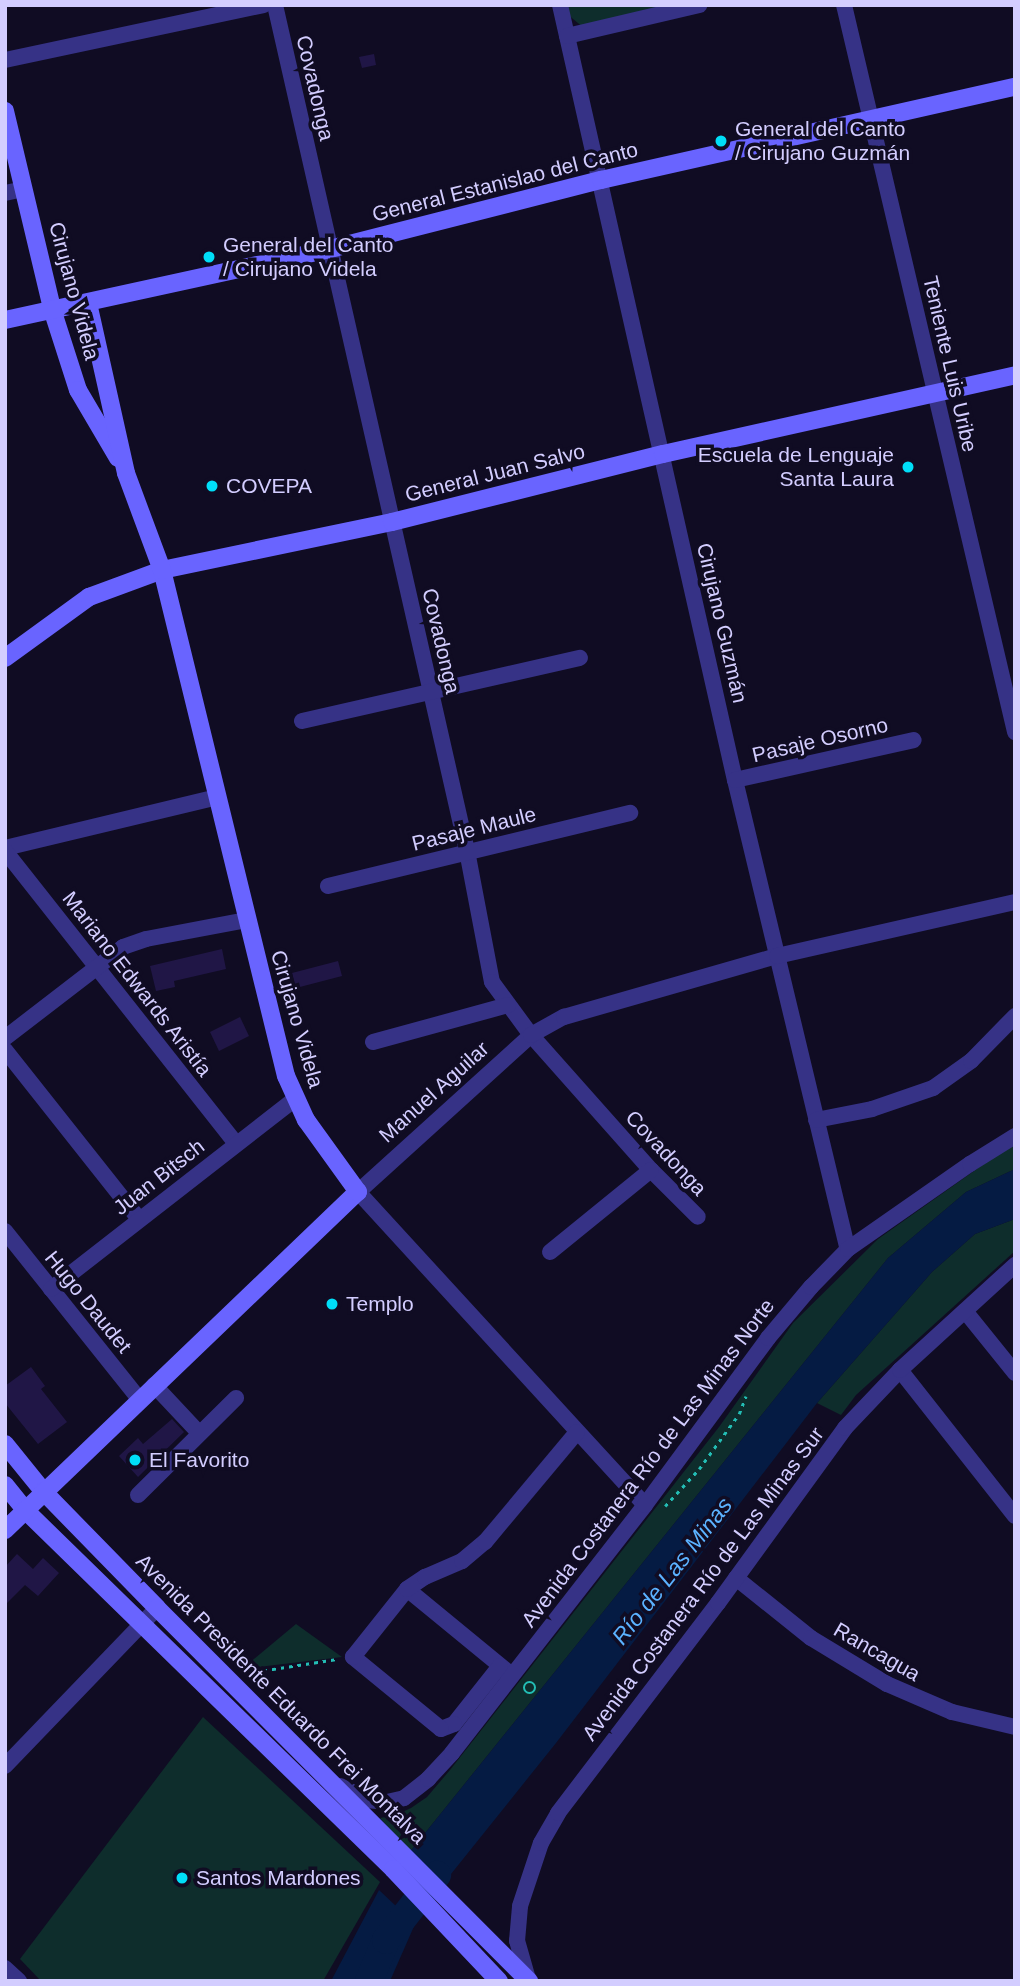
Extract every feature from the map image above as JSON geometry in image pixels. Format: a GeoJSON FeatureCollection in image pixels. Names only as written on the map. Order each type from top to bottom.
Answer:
{"type":"FeatureCollection","features":[{"type":"Feature","properties":{"kind":"street"},"geometry":{"type":"LineString","coordinates":[[5,60],[263,5]]}},
{"type":"Feature","properties":{"kind":"street","name":"Covadonga"},"geometry":{"type":"LineString","coordinates":[[275,5],[467,851],[492,982],[531,1035],[651,1170],[698,1217]]}},
{"type":"Feature","properties":{"kind":"street","name":"Cirujano Guzmán"},"geometry":{"type":"LineString","coordinates":[[559,5],[601,180],[735,780],[848,1249]]}},
{"type":"Feature","properties":{"kind":"street"},"geometry":{"type":"LineString","coordinates":[[567,36],[699,5]]}},
{"type":"Feature","properties":{"kind":"street","name":"Teniente Luis Uribe"},"geometry":{"type":"LineString","coordinates":[[844,5],[1015,732]]}},
{"type":"Feature","properties":{"kind":"street","name":"General Estanislao del Canto"},"geometry":{"type":"LineString","coordinates":[[5,320],[330,249],[601,180],[1015,87]]}},
{"type":"Feature","properties":{"kind":"street","name":"Cirujano Videla"},"geometry":{"type":"LineString","coordinates":[[5,111],[52,309],[78,390],[126,473]]}},
{"type":"Feature","properties":{"kind":"street"},"geometry":{"type":"LineString","coordinates":[[5,193],[24,189]]}},
{"type":"Feature","properties":{"kind":"street","name":"Cirujano Videla"},"geometry":{"type":"LineString","coordinates":[[88,303],[126,473],[162,570],[281,1060],[295,1099],[358,1192],[651,1510]]}},
{"type":"Feature","properties":{"kind":"street","name":"General Juan Salvo"},"geometry":{"type":"LineString","coordinates":[[7,653],[89,597],[162,570],[392,522],[663,454],[1015,375]]}},
{"type":"Feature","properties":{"kind":"street"},"geometry":{"type":"LineString","coordinates":[[998,660],[1015,656]]}},
{"type":"Feature","properties":{"kind":"street"},"geometry":{"type":"LineString","coordinates":[[302,721],[580,658]]}},
{"type":"Feature","properties":{"kind":"street","name":"Pasaje Osorno"},"geometry":{"type":"LineString","coordinates":[[735,780],[914,740]]}},
{"type":"Feature","properties":{"kind":"street"},"geometry":{"type":"LineString","coordinates":[[5,850],[218,797]]}},
{"type":"Feature","properties":{"kind":"street","name":"Pasaje Maule"},"geometry":{"type":"LineString","coordinates":[[328,886],[630,813]]}},
{"type":"Feature","properties":{"kind":"street","name":"Mariano Edwards Aristía"},"geometry":{"type":"LineString","coordinates":[[5,850],[236,1143]]}},
{"type":"Feature","properties":{"kind":"street","name":"Manuel Aguilar"},"geometry":{"type":"LineString","coordinates":[[5,1530],[358,1192],[531,1035],[564,1017],[777,956],[1015,902]]}},
{"type":"Feature","properties":{"kind":"street"},"geometry":{"type":"LineString","coordinates":[[5,1038],[97,966],[133,942],[247,920]]}},
{"type":"Feature","properties":{"kind":"street"},"geometry":{"type":"LineString","coordinates":[[373,1042],[508,1005]]}},
{"type":"Feature","properties":{"kind":"street"},"geometry":{"type":"LineString","coordinates":[[816,1120],[872,1109],[933,1088],[971,1061],[1015,1016]]}},
{"type":"Feature","properties":{"kind":"street"},"geometry":{"type":"LineString","coordinates":[[5,1050],[139,1219]]}},
{"type":"Feature","properties":{"kind":"street","name":"Juan Bitsch"},"geometry":{"type":"LineString","coordinates":[[51,1289],[295,1099]]}},
{"type":"Feature","properties":{"kind":"street","name":"Avenida Costanera Río de Las Minas Norte"},"geometry":{"type":"LineString","coordinates":[[332,1781],[359,1797],[375,1802],[404,1798],[428,1779],[452,1753],[505,1670],[651,1510],[776,1328],[848,1249],[1015,1136]]}},
{"type":"Feature","properties":{"kind":"street"},"geometry":{"type":"LineString","coordinates":[[550,1252],[651,1170]]}},
{"type":"Feature","properties":{"kind":"street","name":"Hugo Daudet"},"geometry":{"type":"LineString","coordinates":[[5,1231],[139,1399]]}},
{"type":"Feature","properties":{"kind":"street","name":"Avenida Costanera Río de Las Minas Sur"},"geometry":{"type":"LineString","coordinates":[[529,1980],[517,1941],[517,1920],[528,1877],[541,1843],[558,1813],[736,1578],[845,1428],[900,1370],[1015,1265]]}},
{"type":"Feature","properties":{"kind":"street"},"geometry":{"type":"LineString","coordinates":[[965,1311],[1015,1373]]}},
{"type":"Feature","properties":{"kind":"street"},"geometry":{"type":"LineString","coordinates":[[900,1370],[1015,1516]]}},
{"type":"Feature","properties":{"kind":"street"},"geometry":{"type":"LineString","coordinates":[[154,1385],[199,1433]]}},
{"type":"Feature","properties":{"kind":"street"},"geometry":{"type":"LineString","coordinates":[[138,1495],[236,1398]]}},
{"type":"Feature","properties":{"kind":"street"},"geometry":{"type":"LineString","coordinates":[[407,1589],[505,1670],[454,1724],[441,1729],[353,1657],[407,1589],[425,1577],[462,1561],[478,1549],[577,1432]]}},
{"type":"Feature","properties":{"kind":"street","name":"Avenida Presidente Eduardo Frei Montalva"},"geometry":{"type":"LineString","coordinates":[[5,1444],[43,1491],[332,1781],[399,1862]]}},
{"type":"Feature","properties":{"kind":"street","name":"Avenida Presidente Eduardo Frei Montalva"},"geometry":{"type":"LineString","coordinates":[[5,1485],[25,1510],[141,1625],[399,1862],[460,1924],[529,1980]]}},
{"type":"Feature","properties":{"kind":"street","name":"Rancagua"},"geometry":{"type":"LineString","coordinates":[[736,1578],[811,1637],[887,1684],[952,1712],[1015,1727]]}},
{"type":"Feature","properties":{"kind":"street"},"geometry":{"type":"LineString","coordinates":[[5,1766],[157,1608]]}},
{"type":"Feature","properties":{"kind":"street","name":"Avenida Presidente Eduardo Frei Montalva"},"geometry":{"type":"LineString","coordinates":[[460,1924],[499,1981]]}},
{"type":"Feature","properties":{"kind":"street"},"geometry":{"type":"LineString","coordinates":[[5,1968],[19,1981]]}},
{"type":"Feature","properties":{"kind":"path"},"geometry":{"type":"LineString","coordinates":[[651,1510],[707,1458],[739,1413],[751,1387]]}},
{"type":"Feature","properties":{"kind":"path"},"geometry":{"type":"LineString","coordinates":[[227,1677],[353,1657]]}},
{"type":"Feature","properties":{"kind":"path"},"geometry":{"type":"LineString","coordinates":[[529,1682],[531,1674]]}},
{"type":"Feature","properties":{"kind":"green space"},"geometry":{"type":"Polygon","coordinates":[[[565,5],[675,5],[584,28],[567,14],[565,5]]]}},
{"type":"Feature","properties":{"kind":"green space"},"geometry":{"type":"Polygon","coordinates":[[[1015,1142],[1015,1169],[966,1192],[888,1258],[409,1853],[380,1818],[411,1808],[427,1797],[450,1770],[719,1427],[793,1323],[878,1239],[1015,1142]]]}},
{"type":"Feature","properties":{"kind":"green space"},"geometry":{"type":"Polygon","coordinates":[[[1015,1219],[1015,1251],[856,1395],[841,1415],[817,1403],[932,1272],[975,1234],[1015,1219]]]}},
{"type":"Feature","properties":{"kind":"green space"},"geometry":{"type":"Polygon","coordinates":[[[296,1624],[342,1657],[242,1669],[296,1624]]]}},
{"type":"Feature","properties":{"kind":"green space"},"geometry":{"type":"Polygon","coordinates":[[[203,1717],[380,1882],[323,1981],[41,1981],[20,1959],[203,1717]]]}},
{"type":"Feature","properties":{"kind":"water"},"geometry":{"type":"Polygon","coordinates":[[[1015,1169],[1015,1219],[975,1234],[932,1272],[817,1403],[556,1743],[443,1884],[409,1853],[888,1258],[966,1192],[1015,1169]]]}},
{"type":"Feature","properties":{"kind":"water"},"geometry":{"type":"Polygon","coordinates":[[[379,1890],[415,1924],[390,1981],[331,1981],[379,1890]]]}},
{"type":"Feature","properties":{"kind":"building"},"geometry":{"type":"Polygon","coordinates":[[[374,54],[376,65],[362,68],[359,57],[374,54]]]}},
{"type":"Feature","properties":{"kind":"building"},"geometry":{"type":"Polygon","coordinates":[[[222,949],[226,969],[174,981],[175,987],[156,991],[150,966],[222,949]]]}},
{"type":"Feature","properties":{"kind":"building"},"geometry":{"type":"Polygon","coordinates":[[[338,961],[342,976],[296,988],[292,973],[338,961]]]}},
{"type":"Feature","properties":{"kind":"building"},"geometry":{"type":"Polygon","coordinates":[[[240,1017],[249,1036],[219,1051],[210,1032],[240,1017]]]}},
{"type":"Feature","properties":{"kind":"building"},"geometry":{"type":"Polygon","coordinates":[[[31,1367],[45,1386],[41,1389],[67,1422],[38,1444],[5,1403],[5,1386],[31,1367]]]}},
{"type":"Feature","properties":{"kind":"building"},"geometry":{"type":"Polygon","coordinates":[[[172,1419],[184,1432],[138,1477],[119,1456],[138,1438],[143,1444],[172,1419]]]}},
{"type":"Feature","properties":{"kind":"building"},"geometry":{"type":"Polygon","coordinates":[[[17,1554],[33,1569],[43,1558],[59,1573],[38,1596],[25,1585],[5,1605],[5,1567],[17,1554]]]}},
{"type":"Feature","properties":{"kind":"waterway","name":"Río de Las Minas"},"geometry":{"type":"LineString","coordinates":[[369,1981],[386,1940],[437,1875]]}},
{"type":"Feature","properties":{"kind":"place","name":"General del Canto / Cirujano Guzmán"},"geometry":{"type":"Point","coordinates":[721,141]}},
{"type":"Feature","properties":{"kind":"place","name":"General del Canto / Cirujano Videla"},"geometry":{"type":"Point","coordinates":[209,257]}},
{"type":"Feature","properties":{"kind":"place","name":"Escuela de Lenguaje Santa Laura"},"geometry":{"type":"Point","coordinates":[908,467]}},
{"type":"Feature","properties":{"kind":"place","name":"COVEPA"},"geometry":{"type":"Point","coordinates":[212,486]}},
{"type":"Feature","properties":{"kind":"place","name":"Templo"},"geometry":{"type":"Point","coordinates":[332,1304]}},
{"type":"Feature","properties":{"kind":"place","name":"El Favorito"},"geometry":{"type":"Point","coordinates":[135,1460]}},
{"type":"Feature","properties":{"kind":"place","name":"Santos Mardones"},"geometry":{"type":"Point","coordinates":[182,1878]}}]}
